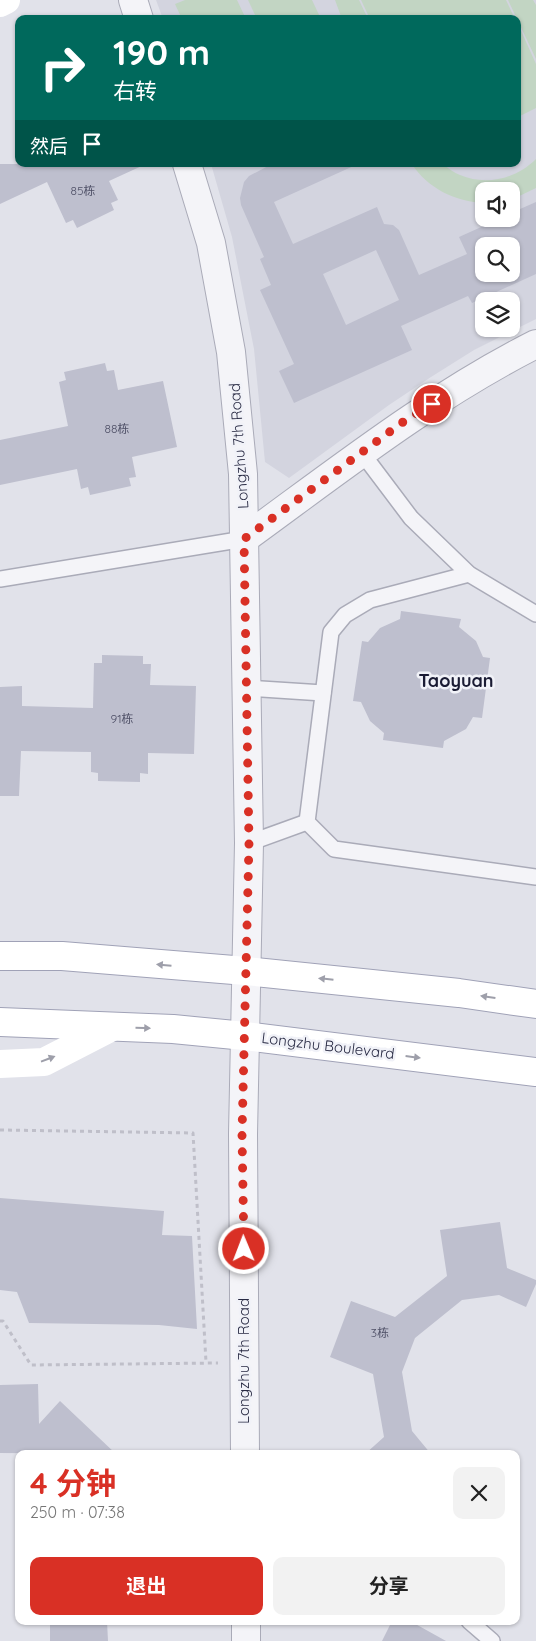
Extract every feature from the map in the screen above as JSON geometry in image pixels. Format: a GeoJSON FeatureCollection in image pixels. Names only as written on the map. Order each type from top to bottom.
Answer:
{"type":"FeatureCollection","features":[{"type":"Feature","properties":{"kind":"main road"},"geometry":{"type":"LineString","coordinates":[[0,3],[6,0]]}},
{"type":"Feature","properties":{"kind":"main road"},"geometry":{"type":"LineString","coordinates":[[0,956],[62,956],[246,971],[459,993],[536,1004]]}},
{"type":"Feature","properties":{"kind":"main road","name":"Longzhu Boulevard"},"geometry":{"type":"LineString","coordinates":[[0,1022],[173,1029],[245,1036],[536,1072]]}},
{"type":"Feature","properties":{"kind":"main road"},"geometry":{"type":"LineString","coordinates":[[0,1064],[44,1062],[112,1027]]}},
{"type":"Feature","properties":{"kind":"street"},"geometry":{"type":"LineString","coordinates":[[132,0],[138,15]]}},
{"type":"Feature","properties":{"kind":"street","name":"Longzhu 7th Road"},"geometry":{"type":"LineString","coordinates":[[188,167],[210,243],[232,352],[243,474],[249,843],[242,1134],[245,1450]]}},
{"type":"Feature","properties":{"kind":"street"},"geometry":{"type":"LineString","coordinates":[[244,539],[403,422],[490,368],[536,344]]}},
{"type":"Feature","properties":{"kind":"street"},"geometry":{"type":"LineString","coordinates":[[246,1625],[246,1641]]}},
{"type":"Feature","properties":{"kind":"lane"},"geometry":{"type":"LineString","coordinates":[[362,453],[410,518],[469,574],[536,614]]}},
{"type":"Feature","properties":{"kind":"lane"},"geometry":{"type":"LineString","coordinates":[[0,579],[244,539]]}},
{"type":"Feature","properties":{"kind":"lane"},"geometry":{"type":"LineString","coordinates":[[307,822],[331,632],[345,615],[370,600],[469,574]]}},
{"type":"Feature","properties":{"kind":"lane"},"geometry":{"type":"LineString","coordinates":[[246,688],[323,692]]}},
{"type":"Feature","properties":{"kind":"lane"},"geometry":{"type":"LineString","coordinates":[[249,843],[307,822]]}},
{"type":"Feature","properties":{"kind":"lane"},"geometry":{"type":"LineString","coordinates":[[307,822],[334,849],[536,877]]}},
{"type":"Feature","properties":{"kind":"lane"},"geometry":{"type":"LineString","coordinates":[[474,1625],[492,1641]]}},
{"type":"Feature","properties":{"kind":"path"},"geometry":{"type":"LineString","coordinates":[[0,1130],[193,1133],[206,1362]]}},
{"type":"Feature","properties":{"kind":"path"},"geometry":{"type":"LineString","coordinates":[[0,1321],[2,1321],[31,1365],[206,1362],[244,1364]]}},
{"type":"Feature","properties":{"kind":"shaded area"},"geometry":{"type":"Polygon","coordinates":[[[156,0],[536,0],[536,319],[520,327],[520,292],[475,292],[475,337],[500,337],[474,350],[389,405],[289,478],[265,462],[254,349],[232,237],[212,167],[521,167],[521,15],[162,15],[156,0]]]}},
{"type":"Feature","properties":{"kind":"green space"},"geometry":{"type":"Polygon","coordinates":[[[185,0],[237,0],[244,15],[180,15],[175,4],[185,0]]]}},
{"type":"Feature","properties":{"kind":"green space"},"geometry":{"type":"Polygon","coordinates":[[[248,0],[312,0],[319,15],[255,15],[248,0]]]}},
{"type":"Feature","properties":{"kind":"green space"},"geometry":{"type":"Polygon","coordinates":[[[335,0],[359,0],[366,15],[341,15],[335,0]]]}},
{"type":"Feature","properties":{"kind":"green space"},"geometry":{"type":"Polygon","coordinates":[[[361,0],[506,0],[513,15],[368,15],[361,0]]]}},
{"type":"Feature","properties":{"kind":"green space"},"geometry":{"type":"Polygon","coordinates":[[[508,0],[533,0],[536,5],[536,59],[521,27],[521,15],[515,15],[508,0]]]}},
{"type":"Feature","properties":{"kind":"green space"},"geometry":{"type":"Polygon","coordinates":[[[521,31],[536,64],[536,108],[521,116],[521,31]]]}},
{"type":"Feature","properties":{"kind":"green space"},"geometry":{"type":"Polygon","coordinates":[[[536,159],[536,188],[520,196],[520,182],[475,182],[475,202],[453,197],[434,187],[414,167],[447,167],[458,174],[480,180],[500,179],[519,171],[536,159]]]}},
{"type":"Feature","properties":{"kind":"building"},"geometry":{"type":"Polygon","coordinates":[[[0,164],[15,164],[15,167],[139,167],[109,181],[118,200],[111,203],[114,210],[77,228],[73,220],[66,223],[47,182],[0,204],[0,164]]]}},
{"type":"Feature","properties":{"kind":"building"},"geometry":{"type":"Polygon","coordinates":[[[266,167],[351,167],[274,202],[293,244],[377,207],[384,224],[393,225],[399,230],[419,275],[467,254],[459,237],[481,227],[520,227],[520,209],[536,202],[536,274],[520,281],[520,237],[475,237],[475,282],[518,282],[496,292],[475,292],[475,302],[472,303],[468,296],[401,326],[412,350],[294,403],[279,371],[294,364],[260,290],[271,285],[260,259],[264,257],[241,205],[240,198],[244,182],[249,176],[266,167]],[[376,250],[323,274],[346,325],[399,300],[376,250]]]}},
{"type":"Feature","properties":{"kind":"building"},"geometry":{"type":"Polygon","coordinates":[[[105,363],[107,371],[114,370],[118,390],[163,381],[177,447],[132,457],[136,477],[129,478],[131,486],[90,495],[88,487],[81,489],[77,469],[0,485],[0,440],[68,426],[59,382],[66,380],[64,372],[105,363]]]}},
{"type":"Feature","properties":{"kind":"building"},"geometry":{"type":"Polygon","coordinates":[[[401,611],[461,619],[459,627],[476,641],[483,657],[490,658],[482,718],[473,717],[466,729],[444,741],[443,748],[383,740],[384,733],[370,721],[361,702],[353,701],[362,641],[368,642],[380,628],[400,619],[401,611]]]}},
{"type":"Feature","properties":{"kind":"building"},"geometry":{"type":"Polygon","coordinates":[[[102,655],[143,656],[143,664],[151,664],[150,685],[196,686],[194,754],[148,753],[148,774],[140,773],[140,782],[98,781],[98,773],[91,772],[91,752],[21,751],[19,796],[0,796],[0,687],[22,686],[22,706],[93,708],[94,663],[102,663],[102,655]]]}},
{"type":"Feature","properties":{"kind":"building"},"geometry":{"type":"Polygon","coordinates":[[[0,1198],[164,1211],[162,1235],[192,1236],[197,1329],[159,1325],[29,1323],[17,1292],[0,1290],[0,1198]]]}},
{"type":"Feature","properties":{"kind":"building"},"geometry":{"type":"Polygon","coordinates":[[[500,1222],[507,1268],[536,1280],[536,1284],[526,1307],[499,1295],[462,1300],[415,1338],[402,1372],[412,1431],[428,1450],[369,1450],[384,1437],[373,1374],[330,1357],[351,1301],[395,1317],[447,1276],[440,1230],[500,1222]]]}},
{"type":"Feature","properties":{"kind":"building"},"geometry":{"type":"Polygon","coordinates":[[[38,1384],[39,1424],[60,1401],[112,1450],[15,1450],[15,1453],[0,1453],[0,1385],[38,1384]]]}},
{"type":"Feature","properties":{"kind":"building"},"geometry":{"type":"Polygon","coordinates":[[[50,1625],[107,1625],[108,1641],[50,1641],[50,1625]]]}},
{"type":"Feature","properties":{"kind":"building"},"geometry":{"type":"Polygon","coordinates":[[[390,1625],[417,1625],[446,1641],[382,1641],[390,1625]]]}},
{"type":"Feature","properties":{"kind":"district","name":"Taoyuan"},"geometry":{"type":"Point","coordinates":[456,681]}},
{"type":"Feature","properties":{"kind":"route"},"geometry":{"type":"LineString","coordinates":[[244,1249],[242,1134],[249,843],[244,539],[403,422],[432,404]]}}]}
